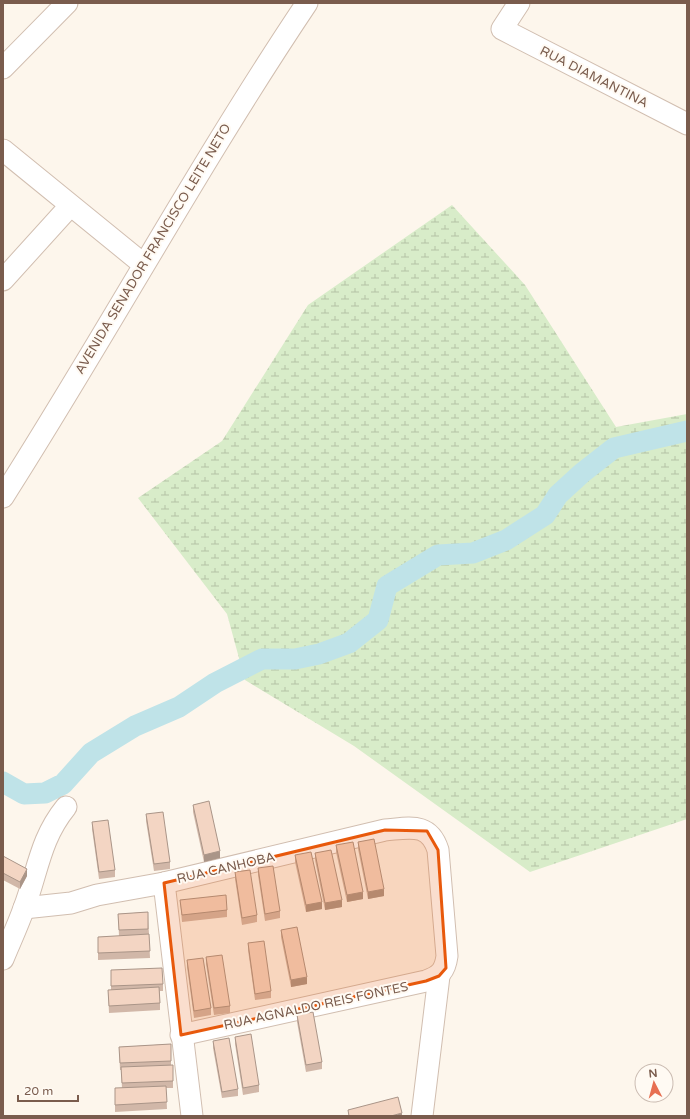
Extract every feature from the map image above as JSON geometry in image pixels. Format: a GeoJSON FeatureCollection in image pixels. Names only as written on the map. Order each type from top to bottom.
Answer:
{"type":"FeatureCollection","features":[{"type":"Feature","properties":{"kind":"street"},"geometry":{"type":"LineString","coordinates":[[3,68],[67,3]]}},
{"type":"Feature","properties":{"kind":"street","name":"AVENIDA SENADOR FRANCISCO LEITE NETO"},"geometry":{"type":"LineString","coordinates":[[3,497],[143,264],[280,43],[307,3]]}},
{"type":"Feature","properties":{"kind":"street","name":"RUA DIAMANTINA"},"geometry":{"type":"LineString","coordinates":[[519,3],[502,29],[687,124]]}},
{"type":"Feature","properties":{"kind":"street"},"geometry":{"type":"LineString","coordinates":[[3,150],[143,264]]}},
{"type":"Feature","properties":{"kind":"street"},"geometry":{"type":"LineString","coordinates":[[3,280],[70,206]]}},
{"type":"Feature","properties":{"kind":"street"},"geometry":{"type":"LineString","coordinates":[[3,958],[24,908],[46,837],[56,819],[66,807]]}},
{"type":"Feature","properties":{"kind":"street","name":"RUA CANHOBA"},"geometry":{"type":"LineString","coordinates":[[24,908],[71,903],[97,895],[164,882],[386,830],[411,828],[427,831],[434,839],[438,850],[447,956],[442,972]]}},
{"type":"Feature","properties":{"kind":"street"},"geometry":{"type":"LineString","coordinates":[[164,882],[181,1035],[192,1116]]}},
{"type":"Feature","properties":{"kind":"street"},"geometry":{"type":"LineString","coordinates":[[422,1116],[442,972]]}},
{"type":"Feature","properties":{"kind":"street","name":"RUA AGNALDO REIS FONTES"},"geometry":{"type":"LineString","coordinates":[[181,1035],[426,981],[442,972]]}},
{"type":"Feature","properties":{"kind":"highlighted area"},"geometry":{"type":"Polygon","coordinates":[[[385,830],[427,831],[438,850],[446,968],[439,976],[426,981],[181,1035],[164,883],[385,830]]]}},
{"type":"Feature","properties":{"kind":"green space"},"geometry":{"type":"Polygon","coordinates":[[[452,205],[525,285],[616,427],[687,414],[687,819],[530,872],[354,746],[245,680],[227,614],[138,498],[222,441],[308,305],[452,205]]]}},
{"type":"Feature","properties":{"kind":"building"},"geometry":{"type":"Polygon","coordinates":[[[209,801],[220,851],[204,855],[193,805],[209,801]]]}},
{"type":"Feature","properties":{"kind":"building"},"geometry":{"type":"Polygon","coordinates":[[[163,812],[170,862],[154,864],[146,814],[163,812]]]}},
{"type":"Feature","properties":{"kind":"building"},"geometry":{"type":"Polygon","coordinates":[[[108,820],[115,870],[99,872],[92,822],[108,820]]]}},
{"type":"Feature","properties":{"kind":"building"},"geometry":{"type":"Polygon","coordinates":[[[374,839],[384,889],[368,892],[358,842],[374,839]]]}},
{"type":"Feature","properties":{"kind":"building"},"geometry":{"type":"Polygon","coordinates":[[[353,842],[363,892],[347,895],[336,845],[353,842]]]}},
{"type":"Feature","properties":{"kind":"building"},"geometry":{"type":"Polygon","coordinates":[[[331,850],[342,900],[325,903],[315,853],[331,850]]]}},
{"type":"Feature","properties":{"kind":"building"},"geometry":{"type":"Polygon","coordinates":[[[311,852],[322,902],[306,905],[295,855],[311,852]]]}},
{"type":"Feature","properties":{"kind":"building"},"geometry":{"type":"Polygon","coordinates":[[[3,856],[27,869],[20,882],[3,873],[3,856]]]}},
{"type":"Feature","properties":{"kind":"building"},"geometry":{"type":"Polygon","coordinates":[[[273,866],[280,911],[265,914],[258,868],[273,866]]]}},
{"type":"Feature","properties":{"kind":"building"},"geometry":{"type":"Polygon","coordinates":[[[250,870],[257,915],[242,918],[235,872],[250,870]]]}},
{"type":"Feature","properties":{"kind":"building"},"geometry":{"type":"Polygon","coordinates":[[[226,895],[227,910],[182,915],[180,900],[226,895]]]}},
{"type":"Feature","properties":{"kind":"building"},"geometry":{"type":"Polygon","coordinates":[[[148,912],[148,929],[119,930],[118,914],[148,912]]]}},
{"type":"Feature","properties":{"kind":"building"},"geometry":{"type":"Polygon","coordinates":[[[297,927],[307,977],[291,980],[281,930],[297,927]]]}},
{"type":"Feature","properties":{"kind":"building"},"geometry":{"type":"Polygon","coordinates":[[[149,934],[150,951],[98,953],[98,937],[149,934]]]}},
{"type":"Feature","properties":{"kind":"building"},"geometry":{"type":"Polygon","coordinates":[[[264,941],[271,991],[255,994],[248,943],[264,941]]]}},
{"type":"Feature","properties":{"kind":"building"},"geometry":{"type":"Polygon","coordinates":[[[222,955],[230,1006],[214,1008],[206,957],[222,955]]]}},
{"type":"Feature","properties":{"kind":"building"},"geometry":{"type":"Polygon","coordinates":[[[203,958],[211,1008],[194,1011],[187,960],[203,958]]]}},
{"type":"Feature","properties":{"kind":"building"},"geometry":{"type":"Polygon","coordinates":[[[162,968],[163,984],[111,986],[111,970],[162,968]]]}},
{"type":"Feature","properties":{"kind":"building"},"geometry":{"type":"Polygon","coordinates":[[[159,987],[160,1003],[109,1006],[108,990],[159,987]]]}},
{"type":"Feature","properties":{"kind":"building"},"geometry":{"type":"Polygon","coordinates":[[[313,1012],[322,1062],[306,1065],[297,1015],[313,1012]]]}},
{"type":"Feature","properties":{"kind":"building"},"geometry":{"type":"Polygon","coordinates":[[[251,1034],[259,1085],[243,1088],[235,1037],[251,1034]]]}},
{"type":"Feature","properties":{"kind":"building"},"geometry":{"type":"Polygon","coordinates":[[[229,1038],[238,1089],[222,1092],[213,1041],[229,1038]]]}},
{"type":"Feature","properties":{"kind":"building"},"geometry":{"type":"Polygon","coordinates":[[[171,1044],[171,1061],[120,1063],[119,1047],[171,1044]]]}},
{"type":"Feature","properties":{"kind":"building"},"geometry":{"type":"Polygon","coordinates":[[[173,1065],[173,1081],[122,1083],[121,1067],[173,1065]]]}},
{"type":"Feature","properties":{"kind":"building"},"geometry":{"type":"Polygon","coordinates":[[[166,1086],[167,1102],[115,1105],[115,1088],[166,1086]]]}},
{"type":"Feature","properties":{"kind":"building"},"geometry":{"type":"Polygon","coordinates":[[[398,1097],[402,1113],[391,1116],[349,1116],[348,1110],[398,1097]]]}},
{"type":"Feature","properties":{"kind":"waterway"},"geometry":{"type":"LineString","coordinates":[[3,782],[24,794],[45,793],[63,784],[91,753],[135,726],[179,707],[215,683],[262,659],[295,659],[319,654],[349,643],[378,620],[387,586],[438,555],[473,553],[506,540],[545,515],[558,495],[582,473],[614,448],[687,431]]}}]}
